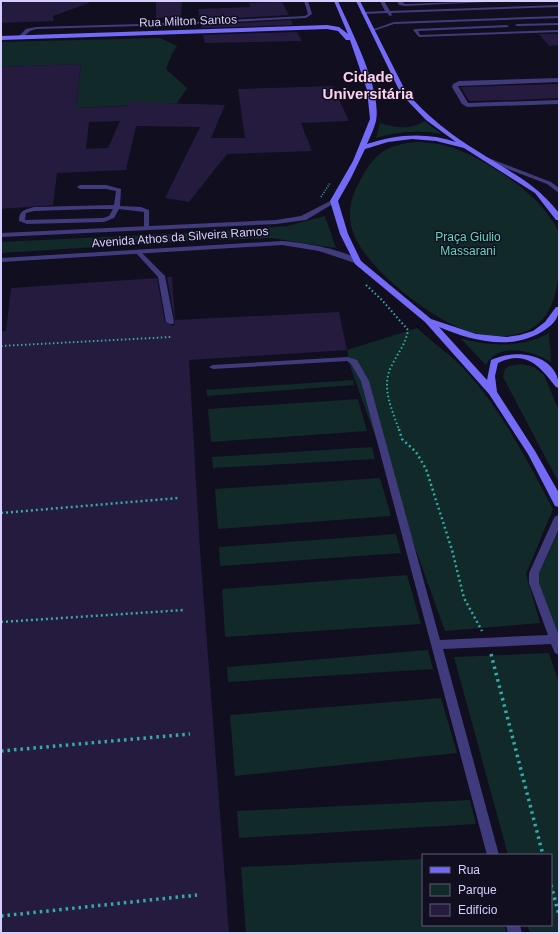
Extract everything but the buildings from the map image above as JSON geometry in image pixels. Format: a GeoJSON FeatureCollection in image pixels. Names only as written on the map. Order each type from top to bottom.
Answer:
{"type":"FeatureCollection","features":[{"type":"Feature","properties":{"kind":"street"},"geometry":{"type":"LineString","coordinates":[[336,1],[359,57],[371,94],[373,120],[347,181],[334,201],[344,234],[358,262],[428,320],[492,392],[532,453],[559,503]]}},
{"type":"Feature","properties":{"kind":"street"},"geometry":{"type":"LineString","coordinates":[[358,1],[403,93],[411,103],[428,118],[475,152],[537,193],[559,218]]}},
{"type":"Feature","properties":{"kind":"street","name":"Rua Milton Santos"},"geometry":{"type":"LineString","coordinates":[[1,38],[257,28],[327,27],[341,30],[346,34],[351,48],[359,57]]}},
{"type":"Feature","properties":{"kind":"street"},"geometry":{"type":"LineString","coordinates":[[362,148],[387,139],[416,137],[448,142],[475,152]]}},
{"type":"Feature","properties":{"kind":"street","name":"Avenida Athos da Silveira Ramos"},"geometry":{"type":"LineString","coordinates":[[1,235],[284,221],[303,218],[334,201]]}},
{"type":"Feature","properties":{"kind":"street","name":"Avenida Athos da Silveira Ramos"},"geometry":{"type":"LineString","coordinates":[[1,260],[282,243],[301,244],[325,249],[358,262]]}},
{"type":"Feature","properties":{"kind":"street"},"geometry":{"type":"LineString","coordinates":[[428,320],[472,336],[495,340],[515,338],[532,334],[548,324],[559,309]]}},
{"type":"Feature","properties":{"kind":"street"},"geometry":{"type":"LineString","coordinates":[[492,392],[491,376],[494,362],[501,358],[510,356],[522,357],[542,365],[559,385]]}},
{"type":"Feature","properties":{"kind":"lane"},"geometry":{"type":"LineString","coordinates":[[301,27],[306,22],[310,14],[306,1]]}},
{"type":"Feature","properties":{"kind":"lane"},"geometry":{"type":"LineString","coordinates":[[382,1],[391,18]]}},
{"type":"Feature","properties":{"kind":"lane"},"geometry":{"type":"LineString","coordinates":[[399,1],[402,4],[487,1]]}},
{"type":"Feature","properties":{"kind":"lane"},"geometry":{"type":"LineString","coordinates":[[372,30],[391,18],[559,6]]}},
{"type":"Feature","properties":{"kind":"lane"},"geometry":{"type":"LineString","coordinates":[[515,9],[559,10]]}},
{"type":"Feature","properties":{"kind":"lane"},"geometry":{"type":"LineString","coordinates":[[515,9],[523,17]]}},
{"type":"Feature","properties":{"kind":"lane"},"geometry":{"type":"LineString","coordinates":[[363,13],[391,18],[501,20],[559,14]]}},
{"type":"Feature","properties":{"kind":"lane"},"geometry":{"type":"LineString","coordinates":[[20,37],[28,30],[36,28],[159,25],[308,16]]}},
{"type":"Feature","properties":{"kind":"lane"},"geometry":{"type":"LineString","coordinates":[[391,18],[559,18]]}},
{"type":"Feature","properties":{"kind":"lane"},"geometry":{"type":"LineString","coordinates":[[511,19],[523,32]]}},
{"type":"Feature","properties":{"kind":"lane"},"geometry":{"type":"LineString","coordinates":[[255,20],[257,28]]}},
{"type":"Feature","properties":{"kind":"lane"},"geometry":{"type":"LineString","coordinates":[[501,20],[513,33]]}},
{"type":"Feature","properties":{"kind":"lane"},"geometry":{"type":"LineString","coordinates":[[516,26],[559,24]]}},
{"type":"Feature","properties":{"kind":"lane"},"geometry":{"type":"LineString","coordinates":[[507,26],[415,30],[418,36],[559,31]]}},
{"type":"Feature","properties":{"kind":"lane"},"geometry":{"type":"LineString","coordinates":[[559,80],[459,83],[455,85],[455,87],[464,103],[467,105],[559,102]]}},
{"type":"Feature","properties":{"kind":"lane"},"geometry":{"type":"LineString","coordinates":[[483,157],[549,183],[559,191]]}},
{"type":"Feature","properties":{"kind":"lane"},"geometry":{"type":"LineString","coordinates":[[549,183],[559,183]]}},
{"type":"Feature","properties":{"kind":"lane"},"geometry":{"type":"LineString","coordinates":[[80,187],[106,187],[118,190],[117,207],[112,217],[104,220],[27,222],[22,219],[24,212],[28,210],[117,207],[146,209],[147,228]]}},
{"type":"Feature","properties":{"kind":"lane"},"geometry":{"type":"LineString","coordinates":[[138,252],[161,276],[170,322]]}},
{"type":"Feature","properties":{"kind":"lane"},"geometry":{"type":"LineString","coordinates":[[213,367],[345,359],[354,362],[365,381],[493,854]]}},
{"type":"Feature","properties":{"kind":"lane"},"geometry":{"type":"LineString","coordinates":[[559,518],[534,573],[534,583],[559,650]]}},
{"type":"Feature","properties":{"kind":"lane"},"geometry":{"type":"LineString","coordinates":[[436,645],[555,639]]}},
{"type":"Feature","properties":{"kind":"path"},"geometry":{"type":"LineString","coordinates":[[320,198],[331,181]]}},
{"type":"Feature","properties":{"kind":"path"},"geometry":{"type":"LineString","coordinates":[[364,283],[381,299],[408,330],[407,339],[391,367],[386,383],[388,397],[402,439],[416,452],[426,469],[452,550],[464,598],[487,642],[543,854]]}},
{"type":"Feature","properties":{"kind":"path"},"geometry":{"type":"LineString","coordinates":[[1,346],[171,337]]}},
{"type":"Feature","properties":{"kind":"path"},"geometry":{"type":"LineString","coordinates":[[1,513],[178,498]]}},
{"type":"Feature","properties":{"kind":"path"},"geometry":{"type":"LineString","coordinates":[[1,622],[184,610]]}},
{"type":"Feature","properties":{"kind":"path"},"geometry":{"type":"LineString","coordinates":[[1,751],[190,734]]}},
{"type":"Feature","properties":{"kind":"path"},"geometry":{"type":"LineString","coordinates":[[552,888],[559,915]]}},
{"type":"Feature","properties":{"kind":"path"},"geometry":{"type":"LineString","coordinates":[[1,916],[197,895]]}},
{"type":"Feature","properties":{"kind":"green space"},"geometry":{"type":"Polygon","coordinates":[[[160,38],[177,46],[166,69],[187,88],[177,103],[76,108],[81,64],[1,67],[1,42],[160,38]]]}},
{"type":"Feature","properties":{"kind":"green space"},"geometry":{"type":"Polygon","coordinates":[[[424,121],[442,134],[409,132],[376,138],[380,123],[391,126],[408,127],[424,121]]]}},
{"type":"Feature","properties":{"kind":"green space","name":"Praça Giulio Massarani"},"geometry":{"type":"Polygon","coordinates":[[[426,142],[454,148],[482,161],[513,181],[528,193],[551,218],[558,231],[559,238],[556,289],[553,302],[547,314],[539,323],[528,330],[515,335],[498,336],[473,333],[455,326],[418,304],[399,289],[367,257],[357,240],[351,225],[350,211],[354,193],[368,167],[385,150],[399,145],[426,142]]]}},
{"type":"Feature","properties":{"kind":"green space"},"geometry":{"type":"Polygon","coordinates":[[[325,216],[336,248],[271,238],[218,240],[217,231],[287,226],[325,216]]]}},
{"type":"Feature","properties":{"kind":"green space"},"geometry":{"type":"Polygon","coordinates":[[[208,232],[208,240],[1,253],[1,242],[208,232]]]}},
{"type":"Feature","properties":{"kind":"green space"},"geometry":{"type":"Polygon","coordinates":[[[417,328],[460,364],[478,385],[513,436],[553,509],[526,574],[540,623],[445,631],[351,369],[347,350],[417,328]]]}},
{"type":"Feature","properties":{"kind":"green space"},"geometry":{"type":"Polygon","coordinates":[[[549,333],[551,362],[535,354],[517,350],[499,353],[486,365],[460,338],[482,343],[517,344],[539,338],[549,333]]]}},
{"type":"Feature","properties":{"kind":"green space"},"geometry":{"type":"Polygon","coordinates":[[[521,364],[534,367],[544,375],[559,411],[559,483],[503,377],[505,369],[509,366],[521,364]]]}},
{"type":"Feature","properties":{"kind":"green space"},"geometry":{"type":"Polygon","coordinates":[[[353,380],[354,385],[207,396],[206,390],[353,380]]]}},
{"type":"Feature","properties":{"kind":"green space"},"geometry":{"type":"Polygon","coordinates":[[[358,399],[367,431],[211,442],[208,409],[358,399]]]}},
{"type":"Feature","properties":{"kind":"green space"},"geometry":{"type":"Polygon","coordinates":[[[372,447],[375,459],[213,468],[212,457],[372,447]]]}},
{"type":"Feature","properties":{"kind":"green space"},"geometry":{"type":"Polygon","coordinates":[[[380,478],[391,516],[218,529],[215,489],[380,478]]]}},
{"type":"Feature","properties":{"kind":"green space"},"geometry":{"type":"Polygon","coordinates":[[[559,531],[559,638],[538,584],[538,575],[559,531]]]}},
{"type":"Feature","properties":{"kind":"green space"},"geometry":{"type":"Polygon","coordinates":[[[396,534],[401,553],[220,566],[219,547],[396,534]]]}},
{"type":"Feature","properties":{"kind":"green space"},"geometry":{"type":"Polygon","coordinates":[[[407,575],[421,624],[225,637],[222,589],[407,575]]]}},
{"type":"Feature","properties":{"kind":"green space"},"geometry":{"type":"Polygon","coordinates":[[[428,650],[433,669],[228,682],[227,667],[428,650]]]}},
{"type":"Feature","properties":{"kind":"green space"},"geometry":{"type":"Polygon","coordinates":[[[549,653],[559,683],[559,933],[530,933],[527,926],[552,926],[552,854],[508,854],[454,657],[549,653]]]}},
{"type":"Feature","properties":{"kind":"green space"},"geometry":{"type":"Polygon","coordinates":[[[441,698],[457,753],[235,776],[230,715],[441,698]]]}},
{"type":"Feature","properties":{"kind":"green space"},"geometry":{"type":"Polygon","coordinates":[[[470,800],[476,824],[239,838],[237,811],[470,800]]]}},
{"type":"Feature","properties":{"kind":"green space"},"geometry":{"type":"Polygon","coordinates":[[[422,859],[422,926],[504,926],[507,933],[246,933],[241,867],[422,859]]]}},
{"type":"Feature","properties":{"kind":"district","name":"Cidade Universitária"},"geometry":{"type":"Point","coordinates":[368,86]}}]}
